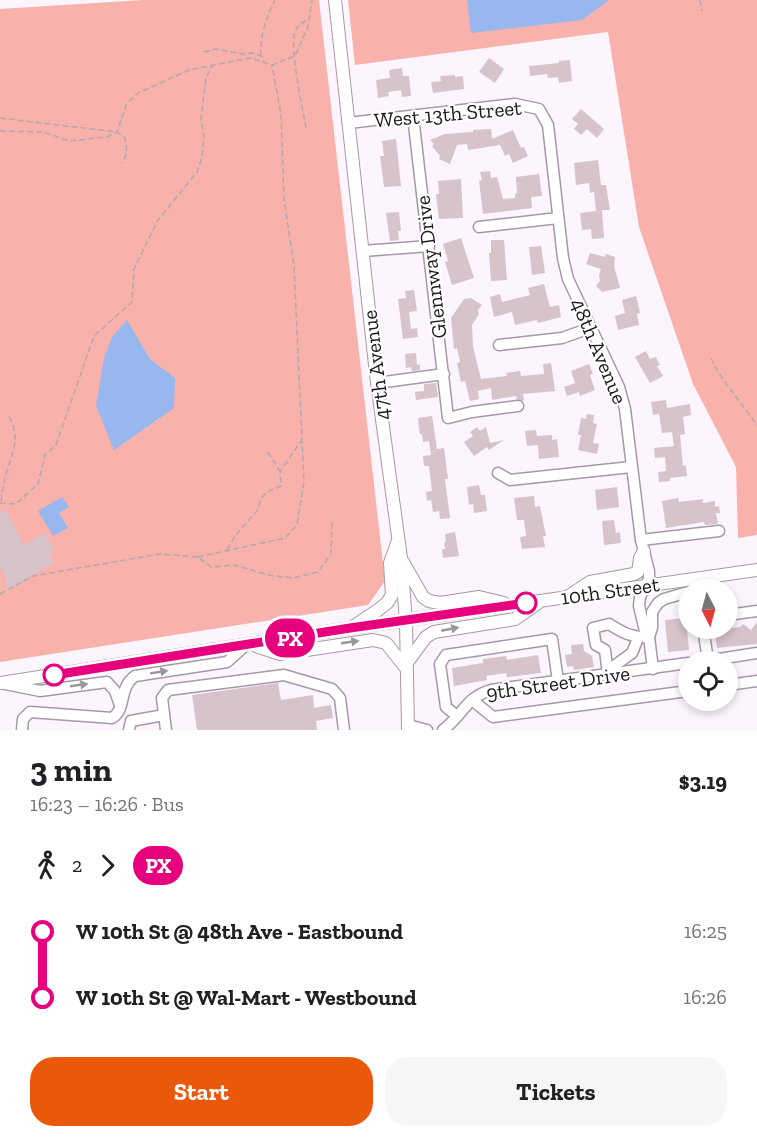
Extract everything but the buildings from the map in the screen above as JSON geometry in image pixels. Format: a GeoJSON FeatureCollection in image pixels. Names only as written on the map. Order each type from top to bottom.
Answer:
{"type":"FeatureCollection","features":[{"type":"Feature","properties":{"kind":"main road","name":"47th Avenue"},"geometry":{"type":"LineString","coordinates":[[335,0],[378,383],[401,558],[406,621],[408,728]]}},
{"type":"Feature","properties":{"kind":"main road"},"geometry":{"type":"LineString","coordinates":[[350,628],[387,603],[392,595],[390,563],[398,539]]}},
{"type":"Feature","properties":{"kind":"main road"},"geometry":{"type":"LineString","coordinates":[[566,597],[590,582],[638,572],[642,545]]}},
{"type":"Feature","properties":{"kind":"main road"},"geometry":{"type":"LineString","coordinates":[[401,558],[423,597],[429,601],[440,603],[479,597],[511,605]]}},
{"type":"Feature","properties":{"kind":"main road","name":"10th Street"},"geometry":{"type":"LineString","coordinates":[[1,683],[350,628],[757,570]]}},
{"type":"Feature","properties":{"kind":"main road"},"geometry":{"type":"LineString","coordinates":[[249,645],[280,654],[373,640],[386,643],[406,666],[426,637],[435,632],[515,619],[542,600]]}},
{"type":"Feature","properties":{"kind":"street","name":"West 13th Street"},"geometry":{"type":"LineString","coordinates":[[348,123],[515,104],[539,109],[544,116]]}},
{"type":"Feature","properties":{"kind":"street","name":"Glennway Drive"},"geometry":{"type":"LineString","coordinates":[[413,116],[448,418],[472,412],[518,406]]}},
{"type":"Feature","properties":{"kind":"street","name":"48th Avenue"},"geometry":{"type":"LineString","coordinates":[[544,116],[548,125],[558,218],[568,279],[619,387],[627,419],[642,545],[649,571],[647,586],[640,597],[639,606],[645,631],[649,637]]}},
{"type":"Feature","properties":{"kind":"street"},"geometry":{"type":"LineString","coordinates":[[479,227],[558,218]]}},
{"type":"Feature","properties":{"kind":"street"},"geometry":{"type":"LineString","coordinates":[[363,251],[429,246]]}},
{"type":"Feature","properties":{"kind":"street"},"geometry":{"type":"LineString","coordinates":[[499,345],[562,338],[590,328]]}},
{"type":"Feature","properties":{"kind":"street"},"geometry":{"type":"LineString","coordinates":[[378,383],[444,374]]}},
{"type":"Feature","properties":{"kind":"street"},"geometry":{"type":"LineString","coordinates":[[498,473],[510,480],[631,467]]}},
{"type":"Feature","properties":{"kind":"street"},"geometry":{"type":"LineString","coordinates":[[642,545],[719,531]]}},
{"type":"Feature","properties":{"kind":"street"},"geometry":{"type":"LineString","coordinates":[[653,669],[649,637],[652,628],[652,612],[658,603],[678,596]]}},
{"type":"Feature","properties":{"kind":"street"},"geometry":{"type":"LineString","coordinates":[[738,614],[757,611]]}},
{"type":"Feature","properties":{"kind":"street"},"geometry":{"type":"LineString","coordinates":[[608,673],[605,650],[596,645],[593,628],[609,624],[633,637],[649,637]]}},
{"type":"Feature","properties":{"kind":"street"},"geometry":{"type":"LineString","coordinates":[[608,673],[632,653],[633,637]]}},
{"type":"Feature","properties":{"kind":"street"},"geometry":{"type":"LineString","coordinates":[[457,716],[446,707],[440,664],[446,655],[552,639],[558,681]]}},
{"type":"Feature","properties":{"kind":"street"},"geometry":{"type":"LineString","coordinates":[[22,730],[23,719],[30,712],[107,719],[116,716],[126,685],[135,676],[227,662],[249,645]]}},
{"type":"Feature","properties":{"kind":"street"},"geometry":{"type":"LineString","coordinates":[[738,656],[757,653]]}},
{"type":"Feature","properties":{"kind":"street","name":"9th Street Drive"},"geometry":{"type":"LineString","coordinates":[[442,730],[478,694],[491,690],[678,665]]}},
{"type":"Feature","properties":{"kind":"street"},"geometry":{"type":"LineString","coordinates":[[166,730],[162,698],[168,690],[284,675],[332,689],[340,698],[344,730]]}},
{"type":"Feature","properties":{"kind":"street"},"geometry":{"type":"LineString","coordinates":[[738,684],[757,681]]}},
{"type":"Feature","properties":{"kind":"street"},"geometry":{"type":"LineString","coordinates":[[1,683],[40,691],[107,682],[115,691],[120,706]]}},
{"type":"Feature","properties":{"kind":"street"},"geometry":{"type":"LineString","coordinates":[[472,700],[493,717],[678,692]]}},
{"type":"Feature","properties":{"kind":"street"},"geometry":{"type":"LineString","coordinates":[[129,730],[131,721],[134,719],[164,716]]}},
{"type":"Feature","properties":{"kind":"street"},"geometry":{"type":"LineString","coordinates":[[408,728],[427,730]]}},
{"type":"Feature","properties":{"kind":"path"},"geometry":{"type":"LineString","coordinates":[[264,63],[260,44],[267,16],[275,0]]}},
{"type":"Feature","properties":{"kind":"path"},"geometry":{"type":"LineString","coordinates":[[0,131],[44,132],[69,141],[107,137],[117,132],[127,103],[138,93],[189,70],[250,58],[272,65],[295,56],[308,27],[312,0]]}},
{"type":"Feature","properties":{"kind":"path"},"geometry":{"type":"LineString","coordinates":[[700,0],[702,11]]}},
{"type":"Feature","properties":{"kind":"path"},"geometry":{"type":"LineString","coordinates":[[306,128],[293,48],[294,33],[299,24],[309,18]]}},
{"type":"Feature","properties":{"kind":"path"},"geometry":{"type":"LineString","coordinates":[[204,52],[216,49],[261,56]]}},
{"type":"Feature","properties":{"kind":"path"},"geometry":{"type":"LineString","coordinates":[[0,594],[33,576],[160,554],[198,557],[285,538],[297,525],[304,482],[294,266],[284,199],[281,114],[272,65]]}},
{"type":"Feature","properties":{"kind":"path"},"geometry":{"type":"LineString","coordinates":[[8,414],[15,428],[16,443],[7,470],[1,502],[16,504],[38,484],[45,455],[56,445],[94,336],[132,302],[134,269],[158,220],[197,172],[202,157],[204,137],[201,119],[206,78],[212,66]]}},
{"type":"Feature","properties":{"kind":"path"},"geometry":{"type":"LineString","coordinates":[[0,118],[117,132],[125,138],[127,153],[122,162]]}},
{"type":"Feature","properties":{"kind":"path"},"geometry":{"type":"LineString","coordinates":[[711,358],[728,388],[740,400],[757,426]]}},
{"type":"Feature","properties":{"kind":"path"},"geometry":{"type":"LineString","coordinates":[[280,472],[302,440]]}},
{"type":"Feature","properties":{"kind":"path"},"geometry":{"type":"LineString","coordinates":[[227,550],[235,536],[257,511],[262,497],[281,486],[280,472],[268,452]]}},
{"type":"Feature","properties":{"kind":"path"},"geometry":{"type":"LineString","coordinates":[[198,557],[211,567],[234,565],[268,575],[293,578],[318,572],[331,555],[333,522]]}},
{"type":"Feature","properties":{"kind":"shaded area"},"geometry":{"type":"Polygon","coordinates":[[[143,0],[319,0],[385,581],[368,605],[0,662],[0,9],[143,0]]]}},
{"type":"Feature","properties":{"kind":"shaded area"},"geometry":{"type":"Polygon","coordinates":[[[348,0],[757,0],[757,535],[738,538],[736,467],[693,384],[639,227],[608,32],[355,65],[348,0]]]}},
{"type":"Feature","properties":{"kind":"water"},"geometry":{"type":"Polygon","coordinates":[[[467,0],[609,0],[582,20],[471,33],[467,0]]]}},
{"type":"Feature","properties":{"kind":"water"},"geometry":{"type":"Polygon","coordinates":[[[127,320],[150,359],[175,378],[174,408],[114,450],[96,406],[104,358],[112,337],[127,320]]]}},
{"type":"Feature","properties":{"kind":"water"},"geometry":{"type":"Polygon","coordinates":[[[62,497],[69,507],[59,513],[68,528],[53,536],[38,511],[62,497]]]}},
{"type":"Feature","properties":{"kind":"bus line","name":"PX"},"geometry":{"type":"LineString","coordinates":[[54,675],[350,628],[526,603]]}}]}
